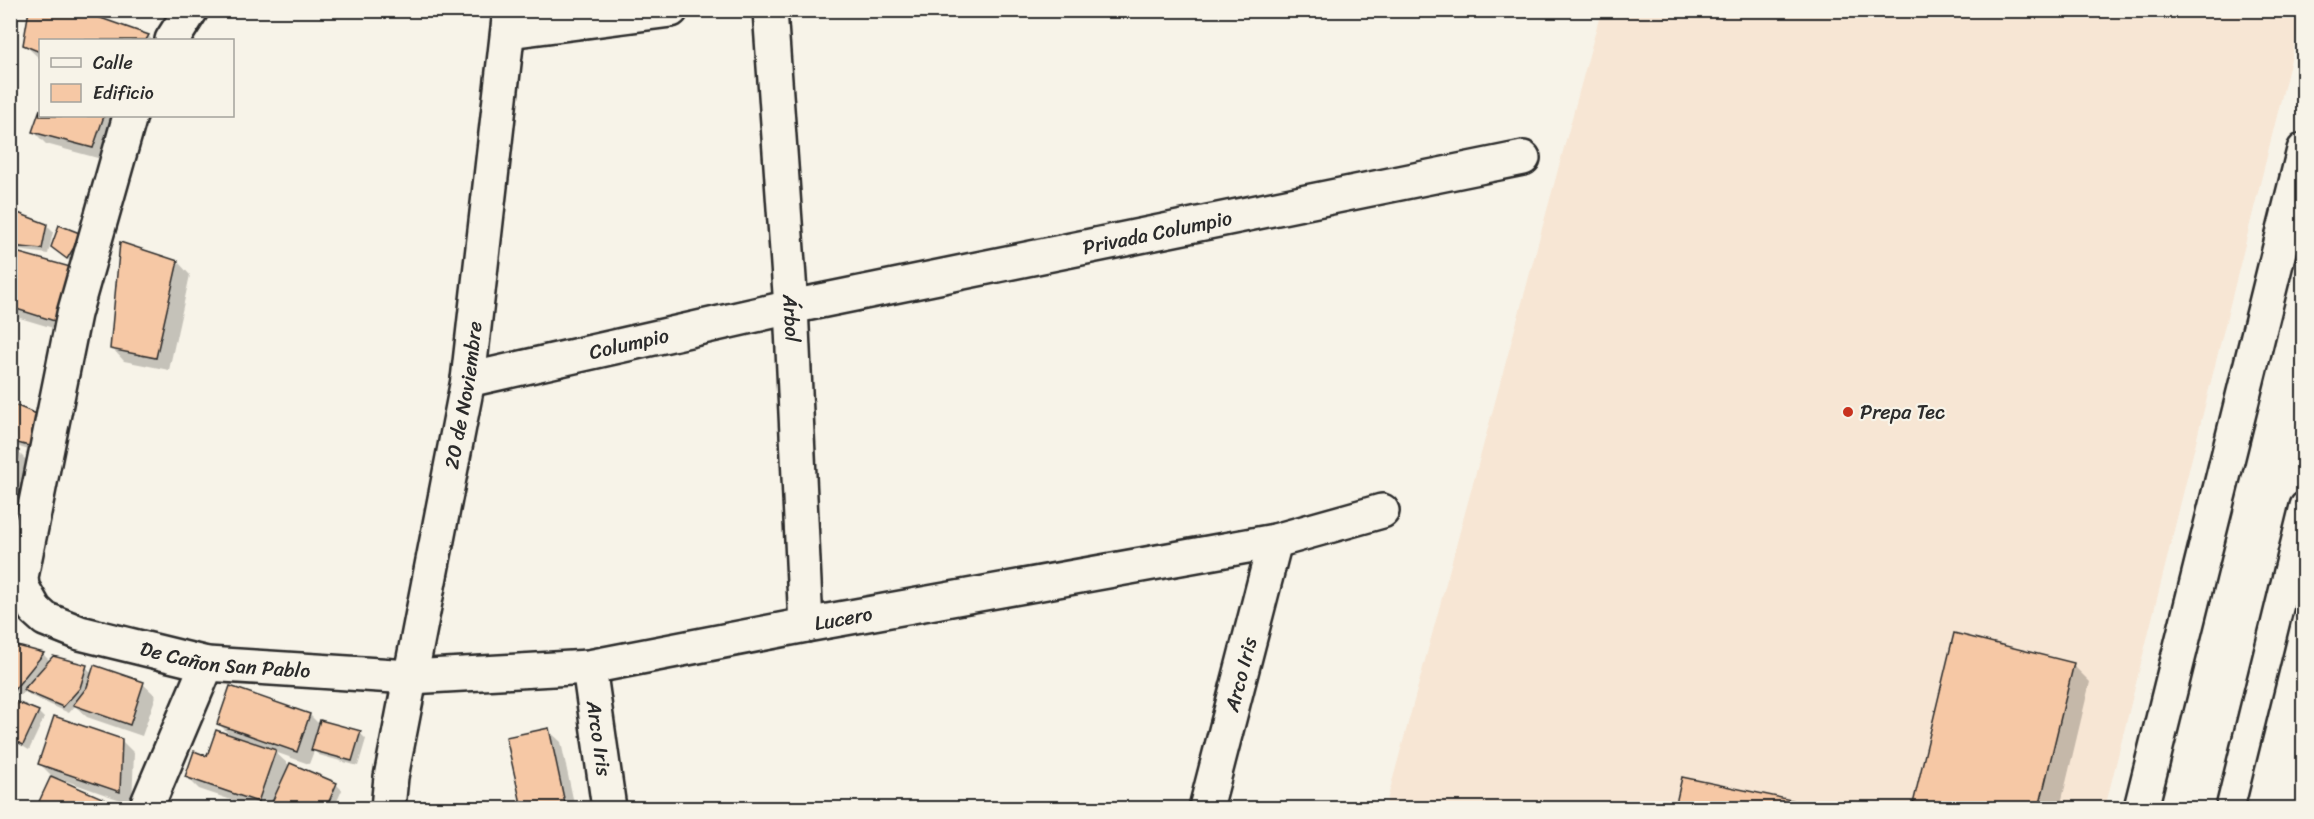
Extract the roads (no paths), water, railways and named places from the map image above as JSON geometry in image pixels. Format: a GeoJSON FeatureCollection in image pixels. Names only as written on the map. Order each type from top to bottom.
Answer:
{"type":"FeatureCollection","features":[{"type":"Feature","properties":{"kind":"street"},"geometry":{"type":"LineString","coordinates":[[173,39],[191,10]]}},
{"type":"Feature","properties":{"kind":"street"},"geometry":{"type":"LineString","coordinates":[[509,21],[671,10]]}},
{"type":"Feature","properties":{"kind":"street","name":"Árbol"},"geometry":{"type":"LineString","coordinates":[[770,10],[791,307],[806,625]]}},
{"type":"Feature","properties":{"kind":"street","name":"20 de Noviembre"},"geometry":{"type":"LineString","coordinates":[[388,808],[391,777],[468,380],[509,21]]}},
{"type":"Feature","properties":{"kind":"street"},"geometry":{"type":"LineString","coordinates":[[16,577],[74,314],[130,117]]}},
{"type":"Feature","properties":{"kind":"street"},"geometry":{"type":"LineString","coordinates":[[2141,808],[2304,150]]}},
{"type":"Feature","properties":{"kind":"street","name":"Privada Columpio"},"geometry":{"type":"LineString","coordinates":[[791,307],[1523,158]]}},
{"type":"Feature","properties":{"kind":"street","name":"Columpio"},"geometry":{"type":"LineString","coordinates":[[468,380],[791,307]]}},
{"type":"Feature","properties":{"kind":"street","name":"Lucero"},"geometry":{"type":"LineString","coordinates":[[410,677],[589,667],[806,625],[1275,541],[1382,511]]}},
{"type":"Feature","properties":{"kind":"street","name":"Arco Iris"},"geometry":{"type":"LineString","coordinates":[[1206,808],[1275,541]]}},
{"type":"Feature","properties":{"kind":"street","name":"De Cañon San Pablo"},"geometry":{"type":"LineString","coordinates":[[16,577],[35,610],[45,619],[80,633],[207,664],[410,677]]}},
{"type":"Feature","properties":{"kind":"street"},"geometry":{"type":"LineString","coordinates":[[146,808],[207,664]]}},
{"type":"Feature","properties":{"kind":"street","name":"Arco Iris"},"geometry":{"type":"LineString","coordinates":[[589,667],[609,808]]}},
{"type":"Feature","properties":{"kind":"street"},"geometry":{"type":"LineString","coordinates":[[367,808],[391,777]]}},
{"type":"Feature","properties":{"kind":"lane"},"geometry":{"type":"LineString","coordinates":[[2230,808],[2304,506]]}},
{"type":"Feature","properties":{"kind":"place","name":"Prepa Tec"},"geometry":{"type":"Point","coordinates":[1848,412]}}]}
